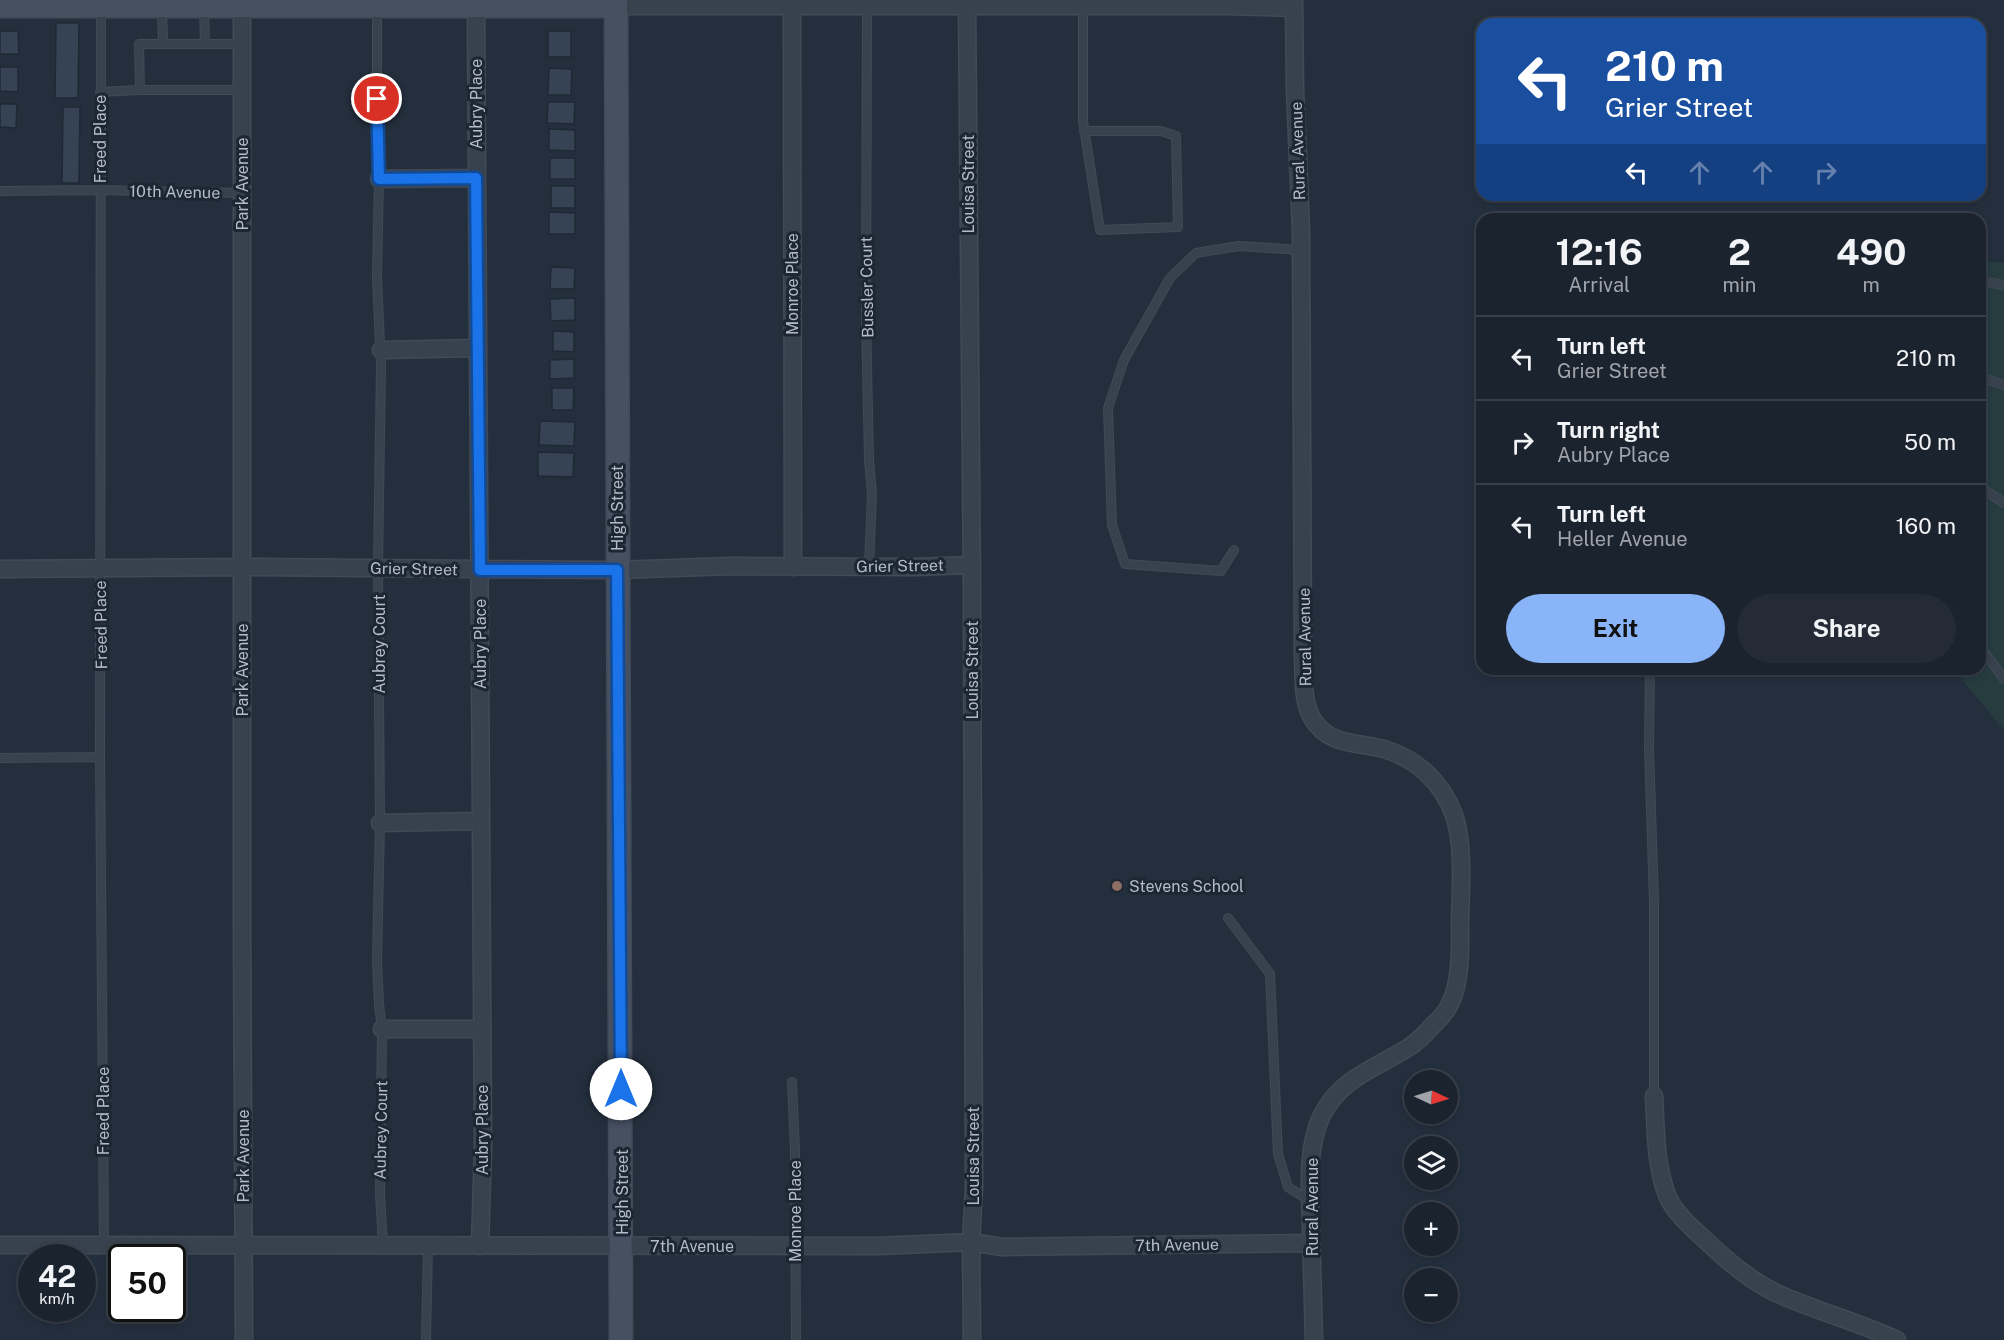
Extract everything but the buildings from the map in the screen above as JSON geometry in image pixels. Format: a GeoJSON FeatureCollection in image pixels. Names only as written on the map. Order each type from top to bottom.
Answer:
{"type":"FeatureCollection","features":[{"type":"Feature","properties":{"kind":"main road"},"geometry":{"type":"LineString","coordinates":[[0,6],[204,6],[242,3],[377,6],[616,3]]}},
{"type":"Feature","properties":{"kind":"main road","name":"High Street"},"geometry":{"type":"LineString","coordinates":[[616,3],[621,1340]]}},
{"type":"Feature","properties":{"kind":"street","name":"Park Avenue"},"geometry":{"type":"LineString","coordinates":[[242,3],[244,1340]]}},
{"type":"Feature","properties":{"kind":"street"},"geometry":{"type":"LineString","coordinates":[[616,3],[725,5],[1083,3],[1228,6],[1294,4]]}},
{"type":"Feature","properties":{"kind":"street","name":"Monroe Place"},"geometry":{"type":"LineString","coordinates":[[792,3],[793,567]]}},
{"type":"Feature","properties":{"kind":"street","name":"Louisa Street"},"geometry":{"type":"LineString","coordinates":[[967,3],[972,565],[974,1187],[972,1340]]}},
{"type":"Feature","properties":{"kind":"street","name":"Aubry Place"},"geometry":{"type":"LineString","coordinates":[[467,4],[476,178],[483,1148],[480,1246]]}},
{"type":"Feature","properties":{"kind":"street","name":"Rural Avenue"},"geometry":{"type":"LineString","coordinates":[[1294,4],[1301,250],[1303,656],[1304,683],[1309,712],[1323,732],[1335,739],[1401,755],[1433,779],[1444,793],[1456,825],[1460,896],[1458,971],[1450,1004],[1442,1017],[1406,1049],[1350,1081],[1322,1114],[1313,1141],[1311,1243],[1314,1340]]}},
{"type":"Feature","properties":{"kind":"street"},"geometry":{"type":"LineString","coordinates":[[379,179],[476,178]]}},
{"type":"Feature","properties":{"kind":"street"},"geometry":{"type":"LineString","coordinates":[[381,350],[477,348]]}},
{"type":"Feature","properties":{"kind":"street","name":"Grier Street"},"geometry":{"type":"LineString","coordinates":[[0,569],[100,570],[243,567],[617,570],[731,566],[972,565]]}},
{"type":"Feature","properties":{"kind":"street"},"geometry":{"type":"LineString","coordinates":[[386,823],[480,821]]}},
{"type":"Feature","properties":{"kind":"street"},"geometry":{"type":"LineString","coordinates":[[382,1029],[482,1029]]}},
{"type":"Feature","properties":{"kind":"street"},"geometry":{"type":"LineString","coordinates":[[1654,1096],[1660,1171],[1667,1194],[1684,1220],[1718,1252],[1762,1285],[1781,1295],[1897,1340]]}},
{"type":"Feature","properties":{"kind":"street","name":"7th Avenue"},"geometry":{"type":"LineString","coordinates":[[0,1245],[879,1246],[972,1242],[1002,1247],[1311,1243]]}},
{"type":"Feature","properties":{"kind":"lane"},"geometry":{"type":"LineString","coordinates":[[1083,3],[1083,121],[1084,131],[1100,230],[1178,227],[1176,136],[1161,131],[1084,131]]}},
{"type":"Feature","properties":{"kind":"lane","name":"Bussler Court"},"geometry":{"type":"LineString","coordinates":[[861,4],[869,460],[872,494],[869,567]]}},
{"type":"Feature","properties":{"kind":"lane","name":"Freed Place"},"geometry":{"type":"LineString","coordinates":[[101,6],[100,757],[104,1245]]}},
{"type":"Feature","properties":{"kind":"lane"},"geometry":{"type":"LineString","coordinates":[[162,6],[163,44]]}},
{"type":"Feature","properties":{"kind":"lane"},"geometry":{"type":"LineString","coordinates":[[204,6],[206,44]]}},
{"type":"Feature","properties":{"kind":"lane","name":"Aubrey Court"},"geometry":{"type":"LineString","coordinates":[[377,6],[376,76],[379,179],[377,277],[381,350],[378,568],[386,823],[377,961],[382,1029],[380,1194],[383,1246]]}},
{"type":"Feature","properties":{"kind":"lane"},"geometry":{"type":"LineString","coordinates":[[140,90],[139,44],[242,44]]}},
{"type":"Feature","properties":{"kind":"lane"},"geometry":{"type":"LineString","coordinates":[[100,92],[242,90]]}},
{"type":"Feature","properties":{"kind":"lane","name":"10th Avenue"},"geometry":{"type":"LineString","coordinates":[[0,191],[100,190],[242,193]]}},
{"type":"Feature","properties":{"kind":"lane"},"geometry":{"type":"LineString","coordinates":[[1234,550],[1221,571],[1125,564],[1112,525],[1108,408],[1124,360],[1170,278],[1196,253],[1239,246],[1301,250]]}},
{"type":"Feature","properties":{"kind":"lane"},"geometry":{"type":"LineString","coordinates":[[1986,283],[2004,285]]}},
{"type":"Feature","properties":{"kind":"lane"},"geometry":{"type":"LineString","coordinates":[[1986,379],[2004,384]]}},
{"type":"Feature","properties":{"kind":"lane"},"geometry":{"type":"LineString","coordinates":[[1986,491],[2004,502]]}},
{"type":"Feature","properties":{"kind":"lane"},"geometry":{"type":"LineString","coordinates":[[1986,654],[2004,679]]}},
{"type":"Feature","properties":{"kind":"lane"},"geometry":{"type":"LineString","coordinates":[[1650,675],[1654,1096]]}},
{"type":"Feature","properties":{"kind":"lane"},"geometry":{"type":"LineString","coordinates":[[0,758],[100,757]]}},
{"type":"Feature","properties":{"kind":"lane"},"geometry":{"type":"LineString","coordinates":[[1228,918],[1270,974],[1278,1154],[1288,1186],[1311,1201]]}},
{"type":"Feature","properties":{"kind":"lane","name":"Monroe Place"},"geometry":{"type":"LineString","coordinates":[[792,1082],[796,1340]]}},
{"type":"Feature","properties":{"kind":"lane"},"geometry":{"type":"LineString","coordinates":[[426,1340],[428,1246]]}},
{"type":"Feature","properties":{"kind":"green space"},"geometry":{"type":"Polygon","coordinates":[[[1986,261],[2004,263],[2004,730],[1958,675],[1986,675],[1986,261]]]}},
{"type":"Feature","properties":{"kind":"place","name":"Stevens School"},"geometry":{"type":"Point","coordinates":[1117,886]}},
{"type":"Feature","properties":{"kind":"route"},"geometry":{"type":"LineString","coordinates":[[377,99],[379,179],[476,178],[480,570],[617,570],[621,1089]]}}]}
